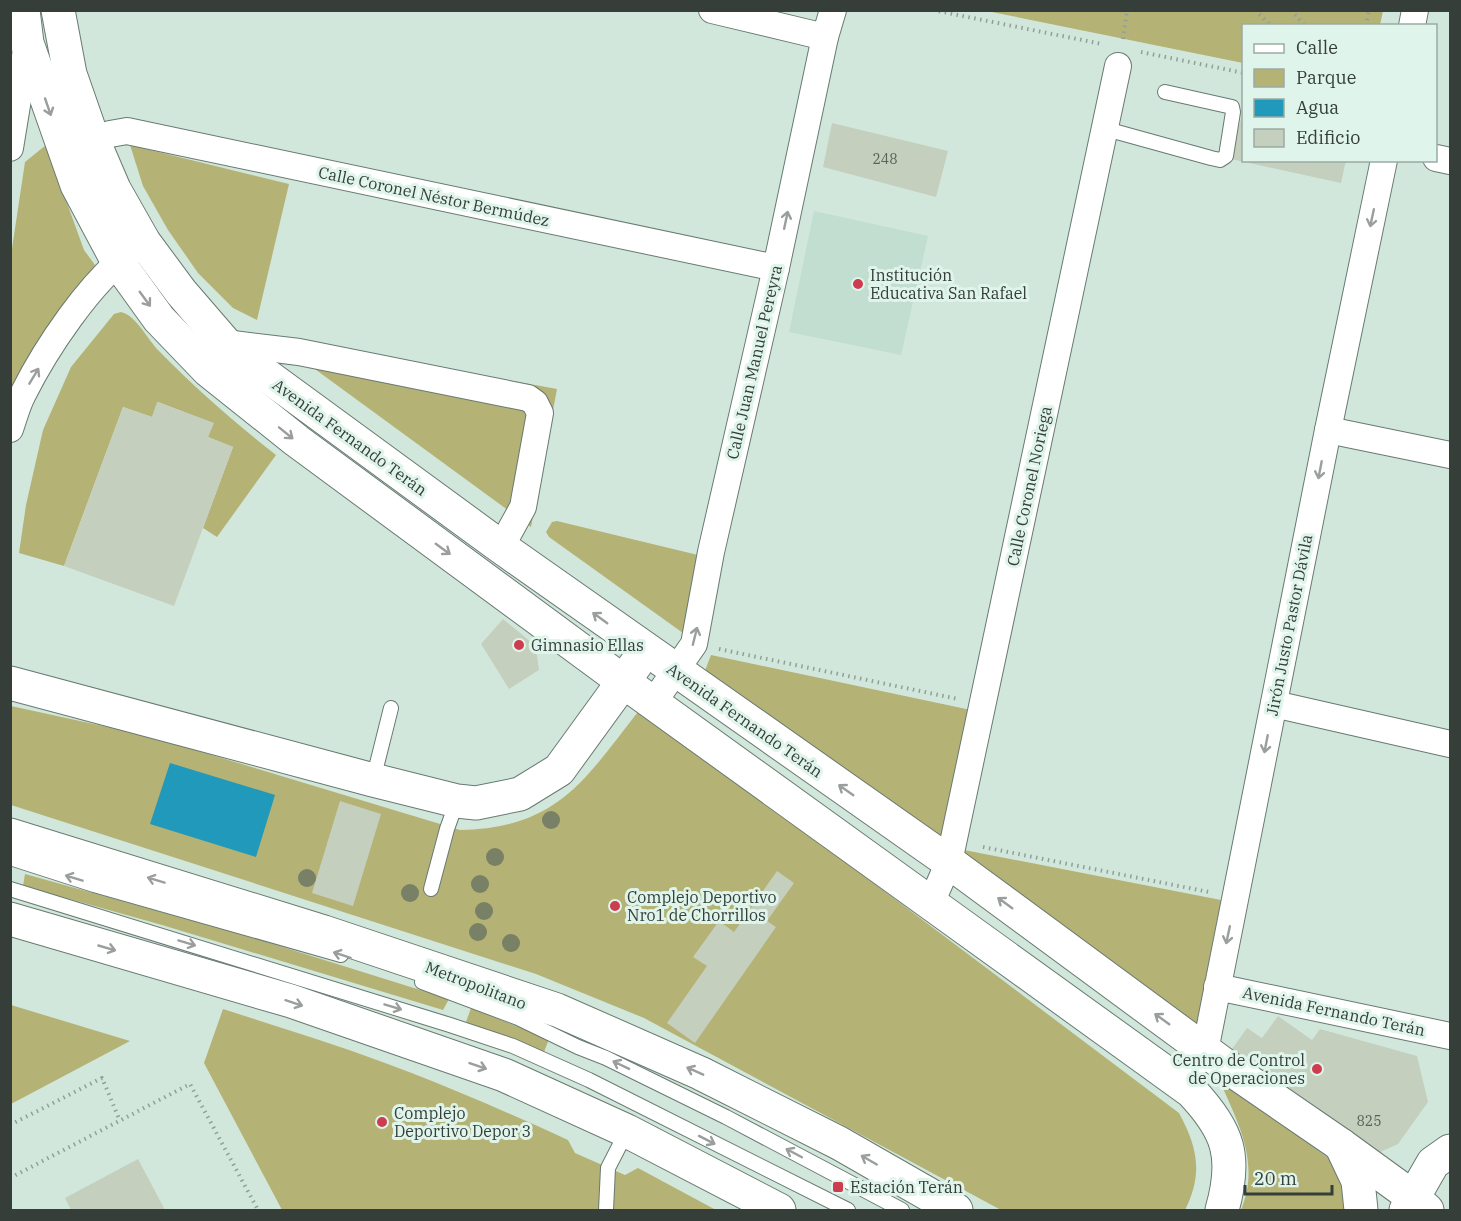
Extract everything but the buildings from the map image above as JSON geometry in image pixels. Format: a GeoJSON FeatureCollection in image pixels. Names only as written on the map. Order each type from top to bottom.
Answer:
{"type":"FeatureCollection","features":[{"type":"Feature","properties":{"kind":"main road","name":"Avenida Fernando Terán"},"geometry":{"type":"LineString","coordinates":[[23,10],[27,44],[77,185],[118,261],[159,319],[208,370],[297,441],[624,682],[1181,1083],[1213,1117],[1228,1146],[1229,1178],[1222,1210]]}},
{"type":"Feature","properties":{"kind":"main road","name":"Avenida Fernando Terán"},"geometry":{"type":"LineString","coordinates":[[58,10],[70,74],[93,140],[114,189],[144,242],[181,292],[225,343],[501,547],[676,672],[951,851],[1204,1051],[1341,1145],[1416,1206]]}},
{"type":"Feature","properties":{"kind":"main road"},"geometry":{"type":"LineString","coordinates":[[10,683],[373,780],[457,801],[476,803],[520,794],[559,770],[646,651]]}},
{"type":"Feature","properties":{"kind":"main road"},"geometry":{"type":"LineString","coordinates":[[10,835],[324,932],[557,1010],[700,1073],[839,1143],[956,1210]]}},
{"type":"Feature","properties":{"kind":"main road"},"geometry":{"type":"LineString","coordinates":[[10,919],[291,1001],[504,1075],[627,1131],[780,1210]]}},
{"type":"Feature","properties":{"kind":"main road"},"geometry":{"type":"LineString","coordinates":[[1341,1145],[1358,1181],[1361,1210]]}},
{"type":"Feature","properties":{"kind":"main road"},"geometry":{"type":"LineString","coordinates":[[1416,1206],[1433,1162],[1450,1151]]}},
{"type":"Feature","properties":{"kind":"street"},"geometry":{"type":"LineString","coordinates":[[712,10],[825,37]]}},
{"type":"Feature","properties":{"kind":"street","name":"Calle Juan Manuel Pereyra"},"geometry":{"type":"LineString","coordinates":[[653,703],[694,644],[711,552],[776,268],[825,37],[833,10]]}},
{"type":"Feature","properties":{"kind":"street"},"geometry":{"type":"LineString","coordinates":[[10,148],[27,44]]}},
{"type":"Feature","properties":{"kind":"street","name":"Calle Coronel Noriega"},"geometry":{"type":"LineString","coordinates":[[931,903],[951,851],[1106,129],[1120,53]]}},
{"type":"Feature","properties":{"kind":"street","name":"Calle Coronel Néstor Bermúdez"},"geometry":{"type":"LineString","coordinates":[[93,140],[126,131],[776,268]]}},
{"type":"Feature","properties":{"kind":"street","name":"Jirón Justo Pastor Dávila"},"geometry":{"type":"LineString","coordinates":[[1181,1083],[1204,1051],[1384,162]]}},
{"type":"Feature","properties":{"kind":"street"},"geometry":{"type":"LineString","coordinates":[[10,429],[22,395],[66,322],[118,261],[144,242]]}},
{"type":"Feature","properties":{"kind":"street"},"geometry":{"type":"LineString","coordinates":[[225,343],[299,352],[528,398],[536,403],[540,413],[524,507],[501,547]]}},
{"type":"Feature","properties":{"kind":"street"},"geometry":{"type":"LineString","coordinates":[[1328,429],[1450,455]]}},
{"type":"Feature","properties":{"kind":"street"},"geometry":{"type":"LineString","coordinates":[[1274,704],[1450,744]]}},
{"type":"Feature","properties":{"kind":"street","name":"Avenida Fernando Terán"},"geometry":{"type":"LineString","coordinates":[[1217,987],[1450,1036]]}},
{"type":"Feature","properties":{"kind":"lane"},"geometry":{"type":"LineString","coordinates":[[1106,129],[1211,158],[1220,160],[1226,156],[1232,106],[1165,92]]}},
{"type":"Feature","properties":{"kind":"lane"},"geometry":{"type":"LineString","coordinates":[[373,780],[391,708]]}},
{"type":"Feature","properties":{"kind":"lane"},"geometry":{"type":"LineString","coordinates":[[431,888],[457,801]]}},
{"type":"Feature","properties":{"kind":"lane"},"geometry":{"type":"LineString","coordinates":[[10,858],[94,885],[355,959]]}},
{"type":"Feature","properties":{"kind":"lane"},"geometry":{"type":"LineString","coordinates":[[10,889],[450,1024],[513,1046],[589,1080],[848,1210]]}},
{"type":"Feature","properties":{"kind":"lane","name":"Metropolitano"},"geometry":{"type":"LineString","coordinates":[[406,976],[518,1018],[606,1058],[726,1117],[902,1210]]}},
{"type":"Feature","properties":{"kind":"lane"},"geometry":{"type":"LineString","coordinates":[[606,1210],[608,1168],[627,1131]]}},
{"type":"Feature","properties":{"kind":"path"},"geometry":{"type":"LineString","coordinates":[[933,10],[1120,53],[1242,73]]}},
{"type":"Feature","properties":{"kind":"path"},"geometry":{"type":"LineString","coordinates":[[1120,53],[1127,10]]}},
{"type":"Feature","properties":{"kind":"path"},"geometry":{"type":"LineString","coordinates":[[1255,10],[1269,24]]}},
{"type":"Feature","properties":{"kind":"path"},"geometry":{"type":"LineString","coordinates":[[1291,10],[1303,24]]}},
{"type":"Feature","properties":{"kind":"path"},"geometry":{"type":"LineString","coordinates":[[694,644],[982,704]]}},
{"type":"Feature","properties":{"kind":"path"},"geometry":{"type":"LineString","coordinates":[[951,851],[1236,897]]}},
{"type":"Feature","properties":{"kind":"path"},"geometry":{"type":"LineString","coordinates":[[10,1125],[102,1078],[120,1121]]}},
{"type":"Feature","properties":{"kind":"path"},"geometry":{"type":"LineString","coordinates":[[10,1178],[190,1084],[258,1210]]}},
{"type":"Feature","properties":{"kind":"shaded area","name":"Institución Educativa San Rafael"},"geometry":{"type":"Polygon","coordinates":[[[814,211],[928,236],[901,355],[789,332],[814,211]]]}},
{"type":"Feature","properties":{"kind":"green space"},"geometry":{"type":"Polygon","coordinates":[[[1383,10],[1380,24],[1242,24],[1242,63],[987,11],[1383,10]]]}},
{"type":"Feature","properties":{"kind":"green space"},"geometry":{"type":"Polygon","coordinates":[[[46,145],[84,250],[95,265],[38,343],[11,396],[11,255],[25,162],[46,145]]]}},
{"type":"Feature","properties":{"kind":"green space"},"geometry":{"type":"Polygon","coordinates":[[[130,145],[289,184],[257,320],[233,308],[198,273],[168,230],[143,186],[130,145]]]}},
{"type":"Feature","properties":{"kind":"green space"},"geometry":{"type":"Polygon","coordinates":[[[121,312],[137,323],[159,351],[201,392],[276,455],[217,537],[203,528],[233,447],[208,437],[213,423],[158,402],[152,417],[123,407],[64,566],[19,553],[26,505],[43,430],[71,367],[114,314],[121,312]]]}},
{"type":"Feature","properties":{"kind":"green space"},"geometry":{"type":"Polygon","coordinates":[[[271,337],[557,389],[531,527],[271,337]]]}},
{"type":"Feature","properties":{"kind":"green space"},"geometry":{"type":"Polygon","coordinates":[[[557,521],[698,555],[683,633],[549,537],[546,532],[552,522],[557,521]]]}},
{"type":"Feature","properties":{"kind":"green space"},"geometry":{"type":"Polygon","coordinates":[[[711,655],[971,710],[942,839],[703,676],[711,655]]]}},
{"type":"Feature","properties":{"kind":"green space","name":"Complejo Deportivo Nro1 de Chorrillos"},"geometry":{"type":"Polygon","coordinates":[[[11,706],[149,736],[460,830],[494,827],[522,820],[546,809],[567,795],[603,757],[641,708],[1179,1113],[1190,1138],[1196,1161],[1191,1197],[1185,1210],[1001,1210],[644,1018],[536,974],[11,805],[11,706]]]}},
{"type":"Feature","properties":{"kind":"green space"},"geometry":{"type":"Polygon","coordinates":[[[959,849],[1221,900],[1196,1027],[959,849]]]}},
{"type":"Feature","properties":{"kind":"green space"},"geometry":{"type":"Polygon","coordinates":[[[25,874],[254,938],[449,999],[443,1010],[162,925],[23,886],[25,874]]]}},
{"type":"Feature","properties":{"kind":"green space"},"geometry":{"type":"Polygon","coordinates":[[[11,1005],[130,1041],[11,1104],[11,1005]]]}},
{"type":"Feature","properties":{"kind":"green space"},"geometry":{"type":"Polygon","coordinates":[[[471,1008],[549,1039],[544,1052],[466,1022],[471,1008]]]}},
{"type":"Feature","properties":{"kind":"green space","name":"Complejo Deportivo Depor 3"},"geometry":{"type":"Polygon","coordinates":[[[223,1009],[363,1055],[449,1088],[568,1140],[575,1153],[625,1175],[638,1168],[716,1210],[282,1210],[204,1063],[223,1009]]]}},
{"type":"Feature","properties":{"kind":"green space"},"geometry":{"type":"Polygon","coordinates":[[[1218,1077],[1342,1168],[1351,1210],[1241,1210],[1247,1192],[1248,1158],[1239,1126],[1218,1077]]]}},
{"type":"Feature","properties":{"kind":"water"},"geometry":{"type":"Polygon","coordinates":[[[170,763],[275,795],[256,857],[150,824],[170,763]]]}},
{"type":"Feature","properties":{"kind":"place","name":"Institución Educativa San Rafael"},"geometry":{"type":"Point","coordinates":[858,284]}},
{"type":"Feature","properties":{"kind":"place","name":"Gimnasio Ellas"},"geometry":{"type":"Point","coordinates":[519,645]}},
{"type":"Feature","properties":{"kind":"place","name":"Complejo Deportivo Nro1 de Chorrillos"},"geometry":{"type":"Point","coordinates":[615,906]}},
{"type":"Feature","properties":{"kind":"place","name":"Centro de Control de Operaciones"},"geometry":{"type":"Point","coordinates":[1317,1069]}},
{"type":"Feature","properties":{"kind":"place","name":"Complejo Deportivo Depor 3"},"geometry":{"type":"Point","coordinates":[382,1122]}},
{"type":"Feature","properties":{"kind":"place","name":"Estación Terán"},"geometry":{"type":"Point","coordinates":[838,1187]}}]}
